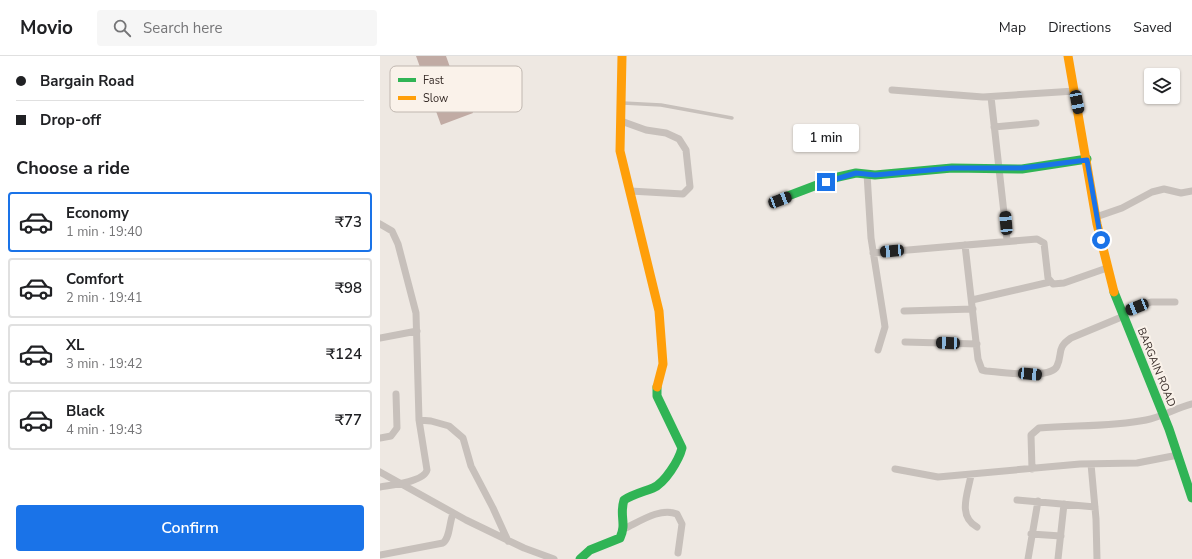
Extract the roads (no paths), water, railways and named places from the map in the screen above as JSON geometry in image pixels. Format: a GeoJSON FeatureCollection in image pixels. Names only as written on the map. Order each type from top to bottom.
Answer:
{"type":"FeatureCollection","features":[{"type":"Feature","properties":{"kind":"street"},"geometry":{"type":"LineString","coordinates":[[580,559],[590,550],[620,538],[624,529],[621,510],[624,500],[634,494],[659,485],[676,465],[681,455],[682,448],[679,438],[657,396],[657,384],[663,364],[660,321],[621,158],[622,56]]}},
{"type":"Feature","properties":{"kind":"street","name":"BARGAIN ROAD"},"geometry":{"type":"LineString","coordinates":[[1068,56],[1096,217],[1107,268],[1163,414],[1192,498]]}},
{"type":"Feature","properties":{"kind":"street"},"geometry":{"type":"LineString","coordinates":[[892,90],[990,97],[1074,91]]}},
{"type":"Feature","properties":{"kind":"street"},"geometry":{"type":"LineString","coordinates":[[990,97],[1007,240]]}},
{"type":"Feature","properties":{"kind":"street"},"geometry":{"type":"LineString","coordinates":[[621,121],[646,130],[672,135],[679,139],[686,150],[690,187],[686,192],[683,194],[630,192]]}},
{"type":"Feature","properties":{"kind":"street"},"geometry":{"type":"LineString","coordinates":[[994,127],[1036,123]]}},
{"type":"Feature","properties":{"kind":"street"},"geometry":{"type":"LineString","coordinates":[[780,200],[838,177],[856,173],[867,174],[952,168],[1029,168],[1087,160]]}},
{"type":"Feature","properties":{"kind":"street"},"geometry":{"type":"LineString","coordinates":[[867,174],[873,253],[884,320],[884,327],[878,350]]}},
{"type":"Feature","properties":{"kind":"street"},"geometry":{"type":"LineString","coordinates":[[1096,217],[1122,208],[1152,192],[1164,189],[1181,193],[1192,191]]}},
{"type":"Feature","properties":{"kind":"street"},"geometry":{"type":"LineString","coordinates":[[380,224],[392,231],[398,244],[416,313],[419,420],[426,473],[423,476],[399,484],[380,487]]}},
{"type":"Feature","properties":{"kind":"street"},"geometry":{"type":"LineString","coordinates":[[873,253],[1030,238],[1041,240],[1046,248],[1047,272],[1050,282]]}},
{"type":"Feature","properties":{"kind":"street"},"geometry":{"type":"LineString","coordinates":[[965,245],[979,365],[982,370],[986,372],[1046,374],[1056,368],[1060,348],[1071,338],[1151,302],[1175,302]]}},
{"type":"Feature","properties":{"kind":"street"},"geometry":{"type":"LineString","coordinates":[[972,300],[1050,282],[1058,285],[1107,268]]}},
{"type":"Feature","properties":{"kind":"street"},"geometry":{"type":"LineString","coordinates":[[904,311],[973,309]]}},
{"type":"Feature","properties":{"kind":"street"},"geometry":{"type":"LineString","coordinates":[[380,338],[417,331]]}},
{"type":"Feature","properties":{"kind":"street"},"geometry":{"type":"LineString","coordinates":[[905,342],[977,344]]}},
{"type":"Feature","properties":{"kind":"street"},"geometry":{"type":"LineString","coordinates":[[380,438],[391,436],[397,428],[396,394]]}},
{"type":"Feature","properties":{"kind":"street"},"geometry":{"type":"LineString","coordinates":[[1032,468],[1031,434],[1039,428],[1137,422],[1155,418],[1192,404]]}},
{"type":"Feature","properties":{"kind":"street"},"geometry":{"type":"LineString","coordinates":[[419,420],[440,423],[461,434],[466,445],[471,466],[508,541]]}},
{"type":"Feature","properties":{"kind":"street"},"geometry":{"type":"LineString","coordinates":[[895,469],[938,477],[1032,468],[1137,463],[1178,455]]}},
{"type":"Feature","properties":{"kind":"street"},"geometry":{"type":"LineString","coordinates":[[1091,464],[1095,507],[1097,559]]}},
{"type":"Feature","properties":{"kind":"street"},"geometry":{"type":"LineString","coordinates":[[380,472],[453,514],[539,555],[554,559]]}},
{"type":"Feature","properties":{"kind":"street"},"geometry":{"type":"LineString","coordinates":[[971,475],[965,513],[966,519],[977,527]]}},
{"type":"Feature","properties":{"kind":"street"},"geometry":{"type":"LineString","coordinates":[[1017,500],[1095,507]]}},
{"type":"Feature","properties":{"kind":"street"},"geometry":{"type":"LineString","coordinates":[[1028,559],[1031,534],[1038,501]]}},
{"type":"Feature","properties":{"kind":"street"},"geometry":{"type":"LineString","coordinates":[[1058,559],[1064,504]]}},
{"type":"Feature","properties":{"kind":"street"},"geometry":{"type":"LineString","coordinates":[[624,529],[663,513],[671,512],[677,514],[682,524],[678,553]]}},
{"type":"Feature","properties":{"kind":"street"},"geometry":{"type":"LineString","coordinates":[[380,555],[443,544],[448,537],[448,526],[453,514]]}},
{"type":"Feature","properties":{"kind":"street"},"geometry":{"type":"LineString","coordinates":[[1031,534],[1061,536]]}},
{"type":"Feature","properties":{"kind":"lane"},"geometry":{"type":"LineString","coordinates":[[621,102],[661,105],[732,118]]}}]}
